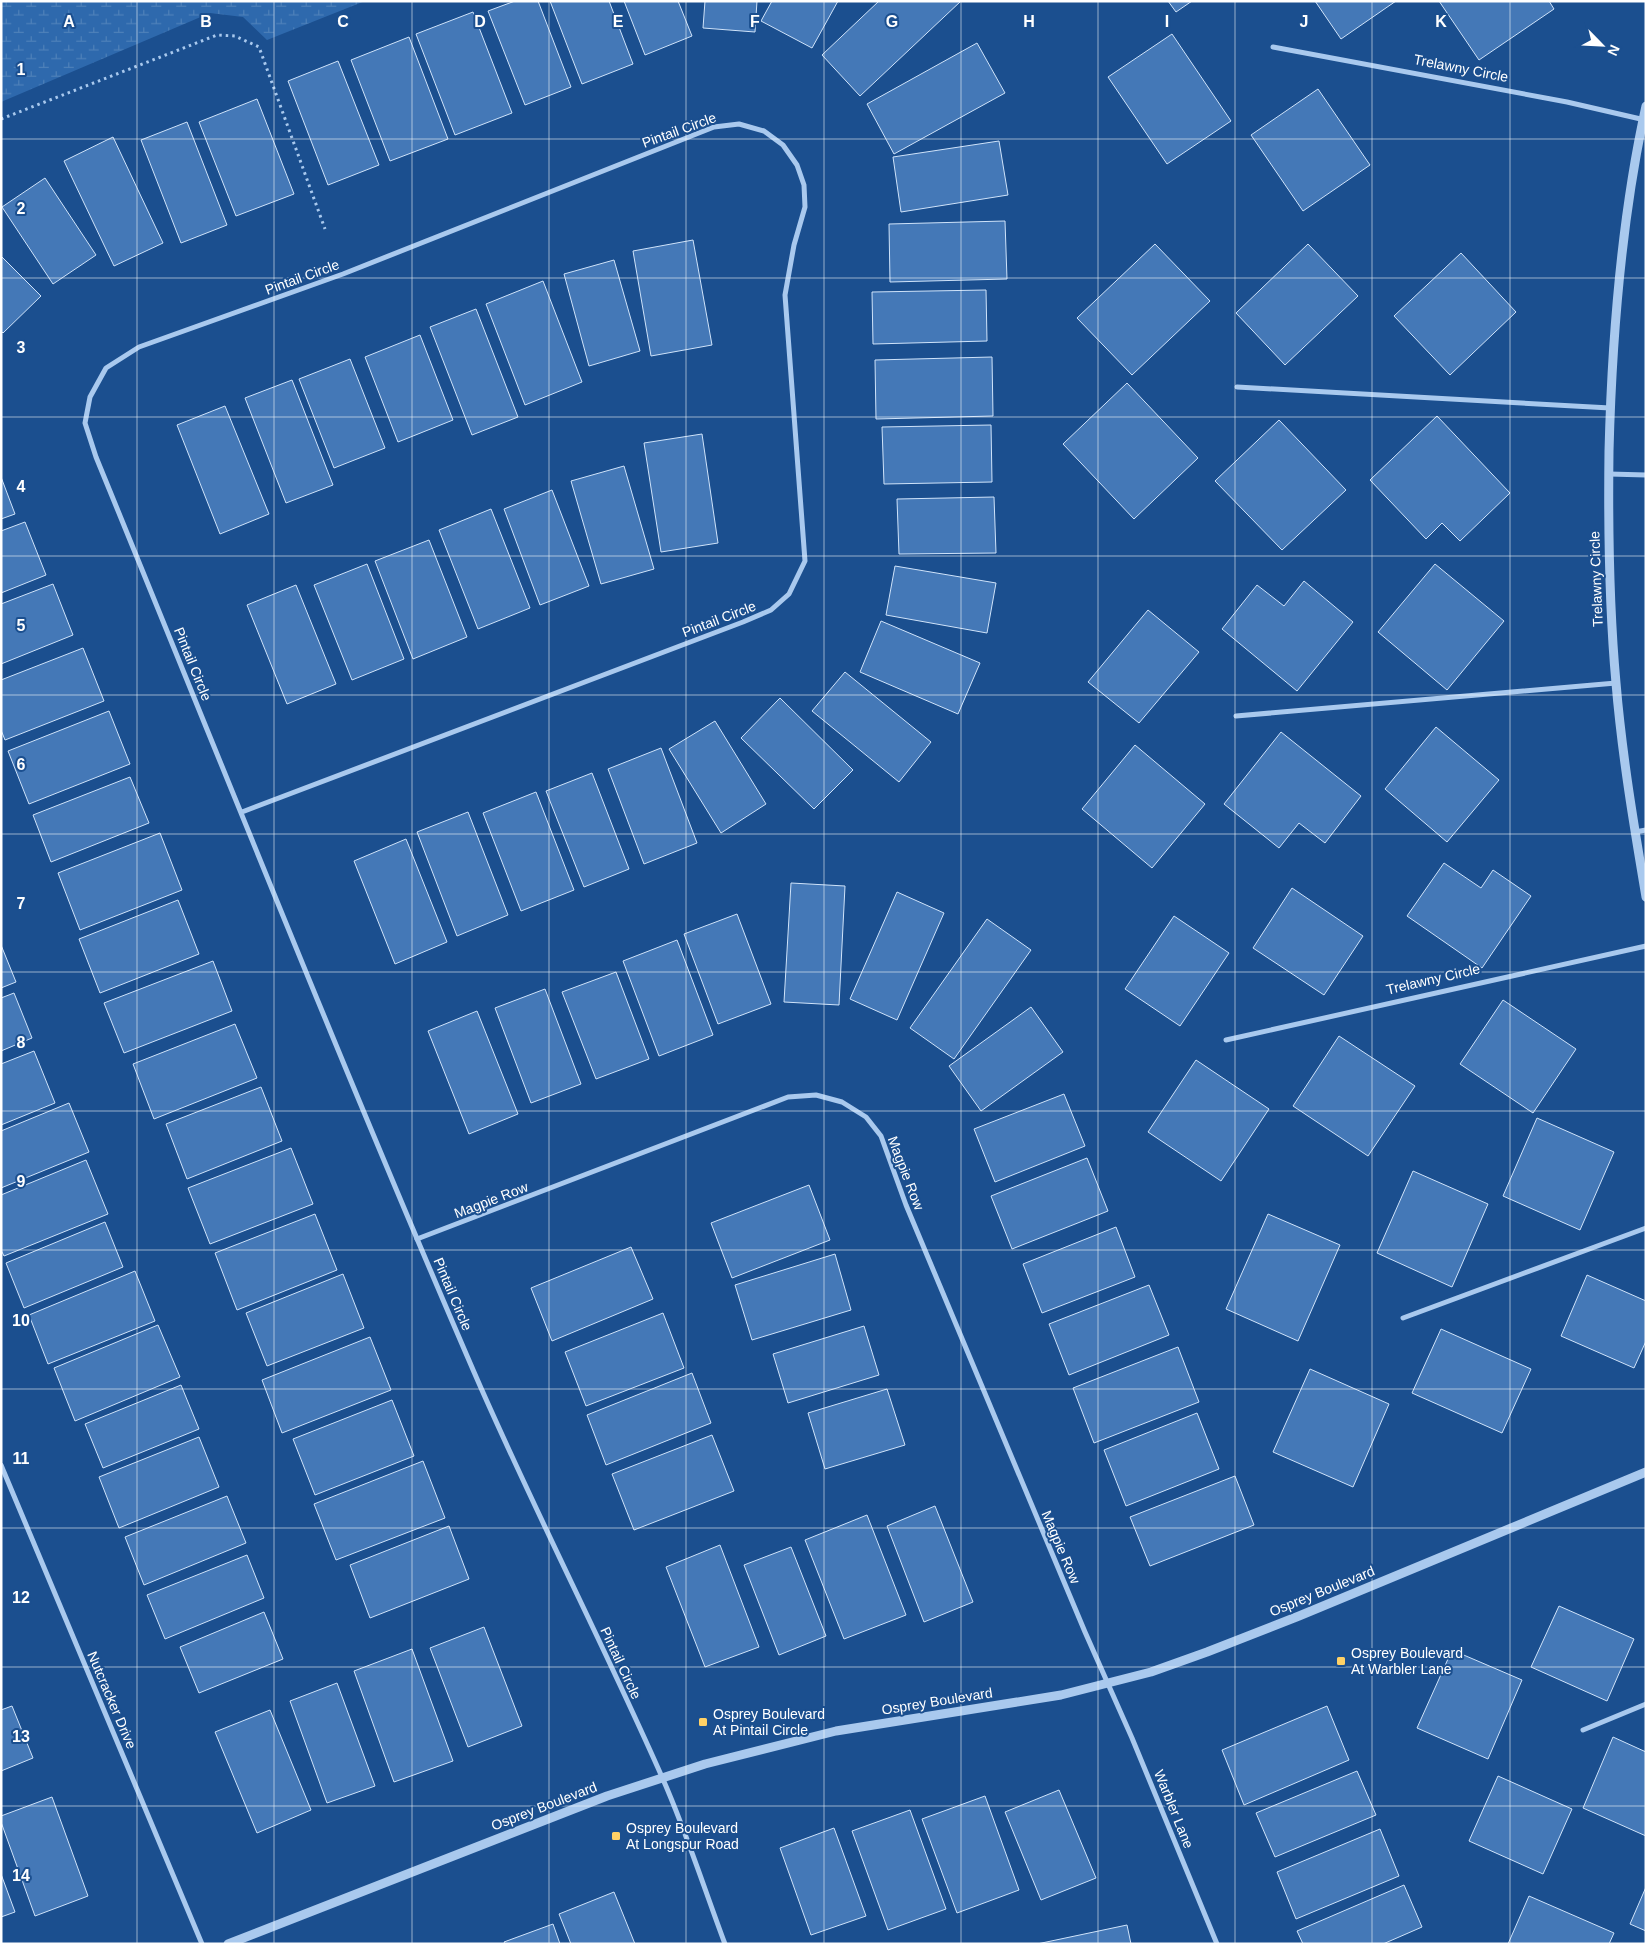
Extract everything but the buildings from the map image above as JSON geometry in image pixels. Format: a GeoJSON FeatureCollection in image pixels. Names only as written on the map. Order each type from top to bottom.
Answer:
{"type":"FeatureCollection","features":[{"type":"Feature","properties":{"kind":"street","name":"Trelawny Circle"},"geometry":{"type":"LineString","coordinates":[[1273,47],[1567,102],[1644,120]]}},
{"type":"Feature","properties":{"kind":"street","name":"Trelawny Circle"},"geometry":{"type":"LineString","coordinates":[[1646,106],[1626,218],[1619,274],[1610,408],[1608,541],[1616,683],[1624,763],[1646,897]]}},
{"type":"Feature","properties":{"kind":"street","name":"Pintail Circle"},"geometry":{"type":"LineString","coordinates":[[242,812],[743,622],[771,610],[789,594],[805,561],[785,295],[794,244],[805,207],[804,185],[797,165],[783,145],[764,131],[739,124],[714,127],[343,274],[139,347],[106,368],[90,397],[85,423],[96,456],[417,1239],[505,1442],[662,1777],[725,1944]]}},
{"type":"Feature","properties":{"kind":"street"},"geometry":{"type":"LineString","coordinates":[[1237,387],[1610,408]]}},
{"type":"Feature","properties":{"kind":"street"},"geometry":{"type":"LineString","coordinates":[[1609,474],[1646,475]]}},
{"type":"Feature","properties":{"kind":"street"},"geometry":{"type":"LineString","coordinates":[[1236,716],[1616,683]]}},
{"type":"Feature","properties":{"kind":"street"},"geometry":{"type":"LineString","coordinates":[[1635,832],[1646,830]]}},
{"type":"Feature","properties":{"kind":"street","name":"Trelawny Circle"},"geometry":{"type":"LineString","coordinates":[[1226,1040],[1646,946]]}},
{"type":"Feature","properties":{"kind":"street","name":"Magpie Row"},"geometry":{"type":"LineString","coordinates":[[417,1239],[788,1098],[816,1096],[834,1100],[842,1102],[866,1117],[881,1136],[910,1214],[1107,1684]]}},
{"type":"Feature","properties":{"kind":"street"},"geometry":{"type":"LineString","coordinates":[[1403,1318],[1646,1228]]}},
{"type":"Feature","properties":{"kind":"street","name":"Nutcracker Drive"},"geometry":{"type":"LineString","coordinates":[[1,1465],[202,1944]]}},
{"type":"Feature","properties":{"kind":"street","name":"Osprey Boulevard"},"geometry":{"type":"LineString","coordinates":[[228,1944],[607,1796],[719,1760],[836,1731],[1061,1695],[1151,1672],[1299,1616],[1646,1472]]}},
{"type":"Feature","properties":{"kind":"street","name":"Warbler Lane"},"geometry":{"type":"LineString","coordinates":[[1107,1684],[1132,1738],[1217,1944]]}},
{"type":"Feature","properties":{"kind":"street"},"geometry":{"type":"LineString","coordinates":[[1583,1730],[1646,1704]]}},
{"type":"Feature","properties":{"kind":"path"},"geometry":{"type":"LineString","coordinates":[[1,119],[217,35],[235,36],[259,47],[325,228]]}},
{"type":"Feature","properties":{"kind":"green space"},"geometry":{"type":"Polygon","coordinates":[[[1,1],[365,1],[267,40],[243,17],[210,13],[1,102],[1,1]]]}},
{"type":"Feature","properties":{"kind":"place","name":"Osprey Boulevard At Warbler Lane"},"geometry":{"type":"Point","coordinates":[1341,1661]}},
{"type":"Feature","properties":{"kind":"place","name":"Osprey Boulevard At Pintail Circle"},"geometry":{"type":"Point","coordinates":[703,1722]}},
{"type":"Feature","properties":{"kind":"place","name":"Osprey Boulevard At Longspur Road"},"geometry":{"type":"Point","coordinates":[616,1836]}}]}
